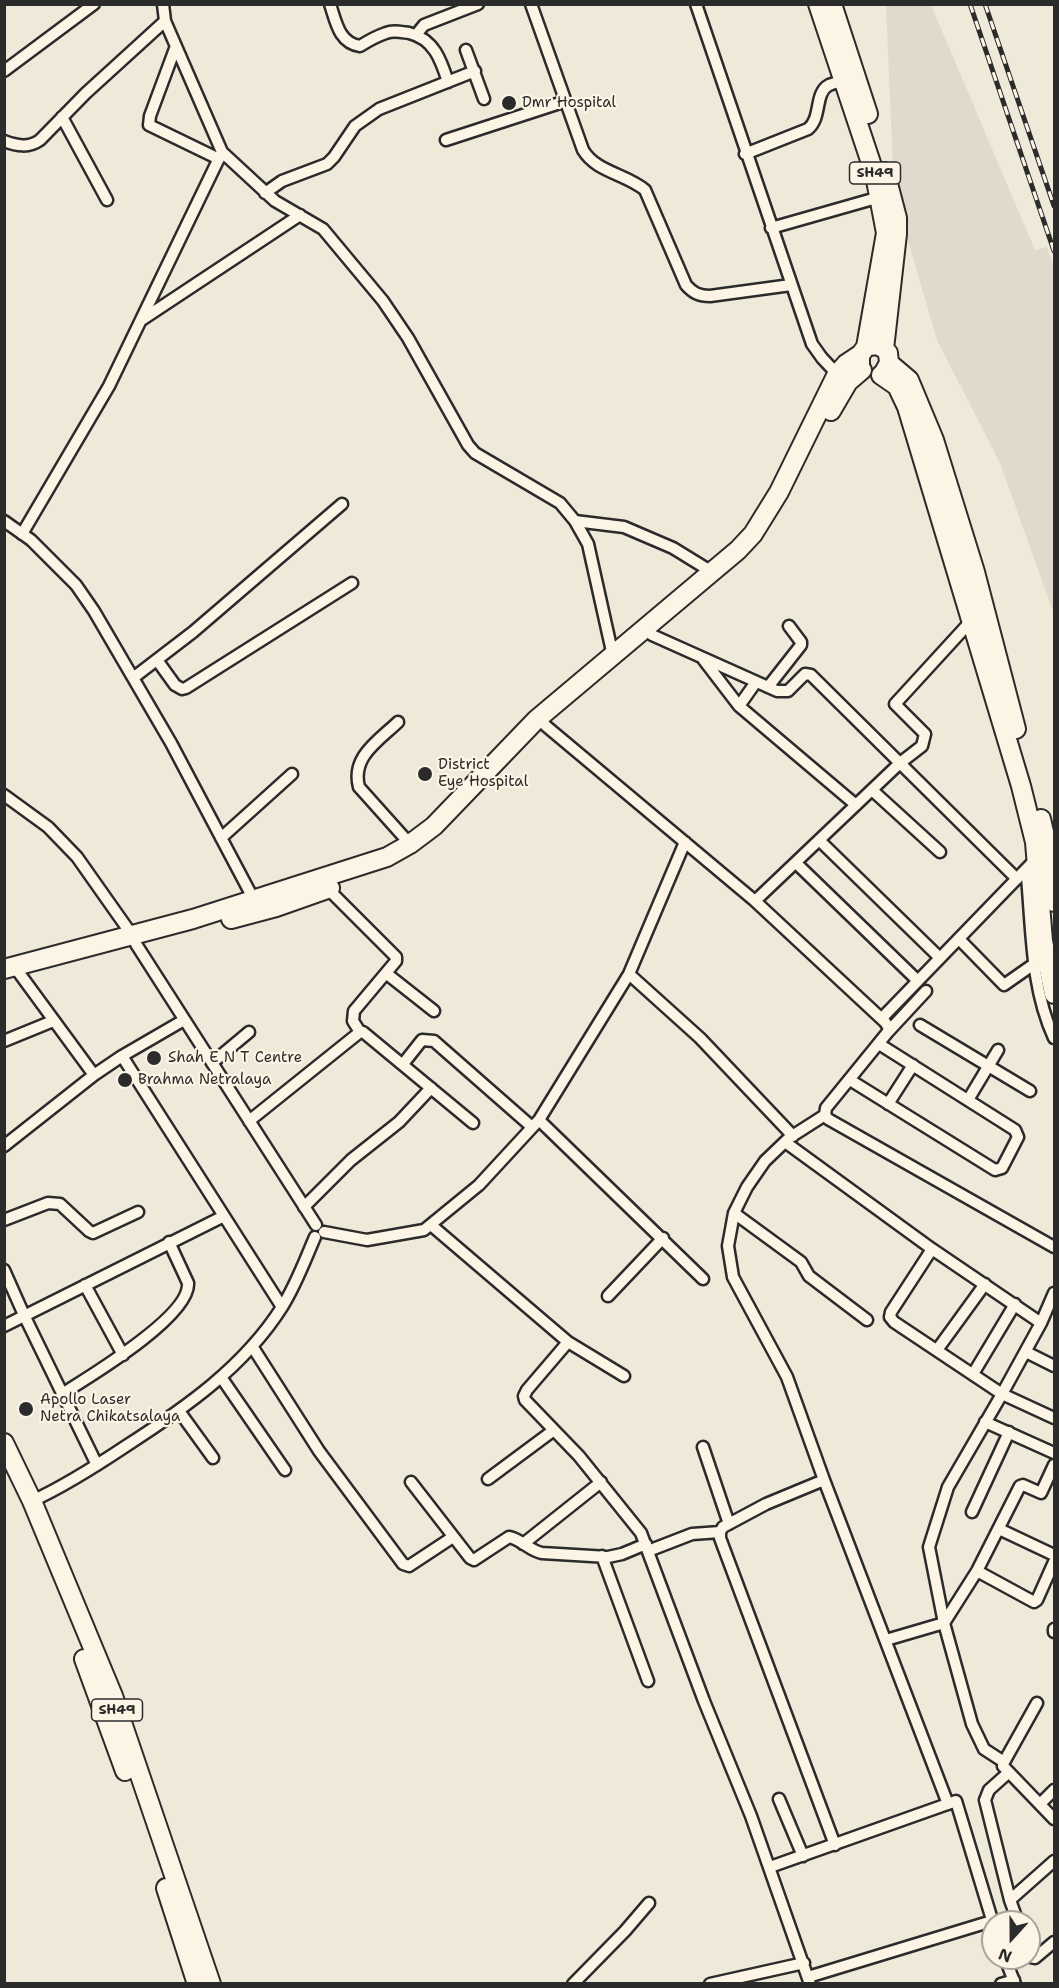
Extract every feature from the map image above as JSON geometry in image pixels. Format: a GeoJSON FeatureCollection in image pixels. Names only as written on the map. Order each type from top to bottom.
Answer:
{"type":"FeatureCollection","features":[{"type":"Feature","properties":{"kind":"main road","name":"SH49"},"geometry":{"type":"LineString","coordinates":[[818,4],[875,175],[886,233],[863,357]]}},
{"type":"Feature","properties":{"kind":"main road","name":"SH49"},"geometry":{"type":"LineString","coordinates":[[832,4],[893,198],[897,218],[885,362]]}},
{"type":"Feature","properties":{"kind":"main road"},"geometry":{"type":"LineString","coordinates":[[10,972],[276,907],[397,864],[440,834],[542,722],[652,635],[754,547],[781,511],[839,397],[863,357],[875,345],[907,407],[971,621],[1007,719],[1047,841],[1054,902]]}},
{"type":"Feature","properties":{"kind":"main road"},"geometry":{"type":"LineString","coordinates":[[863,357],[871,376],[885,362]]}},
{"type":"Feature","properties":{"kind":"main road"},"geometry":{"type":"LineString","coordinates":[[134,940],[387,857],[410,844],[434,826],[613,656],[753,534],[766,514],[837,374],[846,364],[863,357]]}},
{"type":"Feature","properties":{"kind":"main road"},"geometry":{"type":"LineString","coordinates":[[885,362],[909,380],[934,440],[975,572],[1035,842],[1033,859],[1043,941],[1054,994]]}},
{"type":"Feature","properties":{"kind":"main road","name":"SH49"},"geometry":{"type":"LineString","coordinates":[[4,1443],[32,1501],[113,1696],[202,1982]]}},
{"type":"Feature","properties":{"kind":"main road","name":"SH49"},"geometry":{"type":"LineString","coordinates":[[4,1468],[29,1518],[97,1692],[202,1982]]}},
{"type":"Feature","properties":{"kind":"street"},"geometry":{"type":"LineString","coordinates":[[4,71],[94,4]]}},
{"type":"Feature","properties":{"kind":"street"},"geometry":{"type":"LineString","coordinates":[[22,534],[109,386],[220,155],[165,21],[163,4]]}},
{"type":"Feature","properties":{"kind":"street"},"geometry":{"type":"LineString","coordinates":[[330,4],[340,33],[350,43],[360,46],[387,32],[398,31],[416,35],[427,41],[434,48],[448,82]]}},
{"type":"Feature","properties":{"kind":"street"},"geometry":{"type":"LineString","coordinates":[[416,35],[424,25],[478,4]]}},
{"type":"Feature","properties":{"kind":"street"},"geometry":{"type":"LineString","coordinates":[[531,4],[588,158],[595,164],[636,182],[645,190],[686,285],[701,296],[791,285]]}},
{"type":"Feature","properties":{"kind":"street"},"geometry":{"type":"LineString","coordinates":[[696,4],[745,154],[812,344],[837,374]]}},
{"type":"Feature","properties":{"kind":"street"},"geometry":{"type":"LineString","coordinates":[[4,141],[20,146],[33,145],[40,140],[165,21]]}},
{"type":"Feature","properties":{"kind":"street"},"geometry":{"type":"LineString","coordinates":[[176,46],[150,116],[149,125],[220,155],[275,201],[323,229],[383,301],[408,338],[468,445],[475,453],[560,503],[574,521],[588,544],[613,656]]}},
{"type":"Feature","properties":{"kind":"street"},"geometry":{"type":"LineString","coordinates":[[466,50],[484,99]]}},
{"type":"Feature","properties":{"kind":"street"},"geometry":{"type":"LineString","coordinates":[[265,193],[282,182],[327,164],[355,126],[367,116],[475,71]]}},
{"type":"Feature","properties":{"kind":"street"},"geometry":{"type":"LineString","coordinates":[[745,154],[808,129],[816,119],[824,89],[844,81]]}},
{"type":"Feature","properties":{"kind":"street"},"geometry":{"type":"LineString","coordinates":[[447,140],[566,101]]}},
{"type":"Feature","properties":{"kind":"street"},"geometry":{"type":"LineString","coordinates":[[62,117],[107,200]]}},
{"type":"Feature","properties":{"kind":"street"},"geometry":{"type":"LineString","coordinates":[[771,228],[880,197]]}},
{"type":"Feature","properties":{"kind":"street"},"geometry":{"type":"LineString","coordinates":[[141,320],[300,215]]}},
{"type":"Feature","properties":{"kind":"street"},"geometry":{"type":"LineString","coordinates":[[133,678],[193,632],[342,504]]}},
{"type":"Feature","properties":{"kind":"street"},"geometry":{"type":"LineString","coordinates":[[4,521],[22,534],[76,585],[94,611],[171,743],[254,900]]}},
{"type":"Feature","properties":{"kind":"street"},"geometry":{"type":"LineString","coordinates":[[574,521],[624,527],[665,544],[712,572]]}},
{"type":"Feature","properties":{"kind":"street"},"geometry":{"type":"LineString","coordinates":[[157,660],[175,685],[182,689],[186,688],[352,583]]}},
{"type":"Feature","properties":{"kind":"street"},"geometry":{"type":"LineString","coordinates":[[755,901],[900,763],[922,746],[925,734],[895,704],[971,621]]}},
{"type":"Feature","properties":{"kind":"street"},"geometry":{"type":"LineString","coordinates":[[768,687],[801,645],[789,626]]}},
{"type":"Feature","properties":{"kind":"street"},"geometry":{"type":"LineString","coordinates":[[652,635],[783,692],[788,691],[806,674],[811,675],[1017,879]]}},
{"type":"Feature","properties":{"kind":"street"},"geometry":{"type":"LineString","coordinates":[[703,658],[739,706],[856,805]]}},
{"type":"Feature","properties":{"kind":"street"},"geometry":{"type":"LineString","coordinates":[[739,706],[756,682]]}},
{"type":"Feature","properties":{"kind":"street"},"geometry":{"type":"LineString","coordinates":[[398,722],[362,758],[356,776],[359,787],[410,844]]}},
{"type":"Feature","properties":{"kind":"street"},"geometry":{"type":"LineString","coordinates":[[542,722],[755,901],[882,1018],[889,1028],[887,1033]]}},
{"type":"Feature","properties":{"kind":"street"},"geometry":{"type":"LineString","coordinates":[[221,838],[292,774]]}},
{"type":"Feature","properties":{"kind":"street"},"geometry":{"type":"LineString","coordinates":[[872,790],[940,852]]}},
{"type":"Feature","properties":{"kind":"street"},"geometry":{"type":"LineString","coordinates":[[4,795],[48,827],[77,857],[134,940],[318,1231],[367,1240],[424,1230],[479,1185],[535,1123],[629,974],[685,842]]}},
{"type":"Feature","properties":{"kind":"street"},"geometry":{"type":"LineString","coordinates":[[819,840],[940,958]]}},
{"type":"Feature","properties":{"kind":"street"},"geometry":{"type":"LineString","coordinates":[[882,1018],[1017,879],[1033,859]]}},
{"type":"Feature","properties":{"kind":"street"},"geometry":{"type":"LineString","coordinates":[[1033,859],[1027,877],[1035,964],[1041,1006],[1054,1038]]}},
{"type":"Feature","properties":{"kind":"street"},"geometry":{"type":"LineString","coordinates":[[796,863],[918,981]]}},
{"type":"Feature","properties":{"kind":"street"},"geometry":{"type":"LineString","coordinates":[[328,889],[396,957],[395,964],[354,1011],[353,1021],[360,1032],[366,1033],[473,1123]]}},
{"type":"Feature","properties":{"kind":"street"},"geometry":{"type":"LineString","coordinates":[[959,939],[1004,986],[1035,964]]}},
{"type":"Feature","properties":{"kind":"street"},"geometry":{"type":"LineString","coordinates":[[10,972],[53,1021],[94,1075]]}},
{"type":"Feature","properties":{"kind":"street"},"geometry":{"type":"LineString","coordinates":[[387,974],[434,1011]]}},
{"type":"Feature","properties":{"kind":"street"},"geometry":{"type":"LineString","coordinates":[[629,974],[700,1038],[789,1139],[932,1249],[1041,1323]]}},
{"type":"Feature","properties":{"kind":"street"},"geometry":{"type":"LineString","coordinates":[[926,991],[887,1033],[826,1108],[825,1115],[789,1139],[765,1161],[747,1187],[734,1213],[728,1246],[733,1277],[787,1377],[948,1804]]}},
{"type":"Feature","properties":{"kind":"street"},"geometry":{"type":"LineString","coordinates":[[6,1140],[122,1056],[184,1020]]}},
{"type":"Feature","properties":{"kind":"street"},"geometry":{"type":"LineString","coordinates":[[4,1041],[53,1021]]}},
{"type":"Feature","properties":{"kind":"street"},"geometry":{"type":"LineString","coordinates":[[920,1025],[1030,1091]]}},
{"type":"Feature","properties":{"kind":"street"},"geometry":{"type":"LineString","coordinates":[[212,1064],[249,1032]]}},
{"type":"Feature","properties":{"kind":"street"},"geometry":{"type":"LineString","coordinates":[[249,1121],[360,1032]]}},
{"type":"Feature","properties":{"kind":"street"},"geometry":{"type":"LineString","coordinates":[[403,1064],[422,1040],[434,1041],[535,1123],[663,1238],[703,1279]]}},
{"type":"Feature","properties":{"kind":"street"},"geometry":{"type":"LineString","coordinates":[[850,1080],[995,1170],[1002,1168],[1018,1137],[1016,1130],[879,1044]]}},
{"type":"Feature","properties":{"kind":"street"},"geometry":{"type":"LineString","coordinates":[[968,1100],[998,1050]]}},
{"type":"Feature","properties":{"kind":"street"},"geometry":{"type":"LineString","coordinates":[[122,1056],[282,1307]]}},
{"type":"Feature","properties":{"kind":"street"},"geometry":{"type":"LineString","coordinates":[[888,1104],[913,1065]]}},
{"type":"Feature","properties":{"kind":"street"},"geometry":{"type":"LineString","coordinates":[[304,1207],[351,1160],[399,1122],[431,1088]]}},
{"type":"Feature","properties":{"kind":"street"},"geometry":{"type":"LineString","coordinates":[[825,1115],[828,1119],[914,1169],[1054,1247]]}},
{"type":"Feature","properties":{"kind":"street"},"geometry":{"type":"LineString","coordinates":[[4,1220],[55,1202],[93,1233],[138,1212]]}},
{"type":"Feature","properties":{"kind":"street"},"geometry":{"type":"LineString","coordinates":[[734,1213],[801,1262],[808,1276],[867,1320]]}},
{"type":"Feature","properties":{"kind":"street"},"geometry":{"type":"LineString","coordinates":[[4,1326],[224,1216]]}},
{"type":"Feature","properties":{"kind":"street"},"geometry":{"type":"LineString","coordinates":[[431,1225],[568,1342],[624,1376]]}},
{"type":"Feature","properties":{"kind":"street"},"geometry":{"type":"LineString","coordinates":[[32,1501],[97,1465],[179,1411],[221,1377],[252,1346],[282,1307],[296,1282],[318,1231]]}},
{"type":"Feature","properties":{"kind":"street"},"geometry":{"type":"LineString","coordinates":[[608,1296],[663,1238]]}},
{"type":"Feature","properties":{"kind":"street"},"geometry":{"type":"LineString","coordinates":[[62,1394],[123,1355],[159,1326],[186,1297],[189,1290],[188,1283],[169,1242]]}},
{"type":"Feature","properties":{"kind":"street"},"geometry":{"type":"LineString","coordinates":[[932,1249],[890,1317],[894,1322],[1002,1394],[1054,1418]]}},
{"type":"Feature","properties":{"kind":"street"},"geometry":{"type":"LineString","coordinates":[[4,1270],[97,1465]]}},
{"type":"Feature","properties":{"kind":"street"},"geometry":{"type":"LineString","coordinates":[[85,1284],[123,1355]]}},
{"type":"Feature","properties":{"kind":"street"},"geometry":{"type":"LineString","coordinates":[[937,1350],[985,1284]]}},
{"type":"Feature","properties":{"kind":"street"},"geometry":{"type":"LineString","coordinates":[[1004,1762],[984,1749],[972,1724],[944,1623],[928,1547],[948,1487],[1041,1323],[1052,1309],[1054,1293]]}},
{"type":"Feature","properties":{"kind":"street"},"geometry":{"type":"LineString","coordinates":[[974,1374],[1015,1304]]}},
{"type":"Feature","properties":{"kind":"street"},"geometry":{"type":"LineString","coordinates":[[568,1342],[527,1390],[525,1400],[602,1482],[638,1526],[704,1701],[751,1816],[809,1980],[981,1926]]}},
{"type":"Feature","properties":{"kind":"street"},"geometry":{"type":"LineString","coordinates":[[252,1346],[319,1451],[403,1564],[409,1566],[453,1537]]}},
{"type":"Feature","properties":{"kind":"street"},"geometry":{"type":"LineString","coordinates":[[1026,1352],[1054,1366]]}},
{"type":"Feature","properties":{"kind":"street"},"geometry":{"type":"LineString","coordinates":[[221,1377],[285,1470]]}},
{"type":"Feature","properties":{"kind":"street"},"geometry":{"type":"LineString","coordinates":[[179,1411],[213,1458]]}},
{"type":"Feature","properties":{"kind":"street"},"geometry":{"type":"LineString","coordinates":[[985,1422],[1054,1453]]}},
{"type":"Feature","properties":{"kind":"street"},"geometry":{"type":"LineString","coordinates":[[488,1479],[554,1430]]}},
{"type":"Feature","properties":{"kind":"street"},"geometry":{"type":"LineString","coordinates":[[972,1512],[1009,1432]]}},
{"type":"Feature","properties":{"kind":"street"},"geometry":{"type":"LineString","coordinates":[[703,1447],[724,1528],[720,1538],[834,1845]]}},
{"type":"Feature","properties":{"kind":"street"},"geometry":{"type":"LineString","coordinates":[[886,1640],[944,1623],[977,1572],[1020,1486],[1023,1485],[1041,1493],[1054,1465]]}},
{"type":"Feature","properties":{"kind":"street"},"geometry":{"type":"LineString","coordinates":[[411,1482],[453,1537],[474,1560],[505,1538],[514,1537],[533,1550],[542,1553],[602,1556],[622,1554],[692,1534],[724,1528],[766,1504],[824,1480]]}},
{"type":"Feature","properties":{"kind":"street"},"geometry":{"type":"LineString","coordinates":[[523,1544],[602,1482]]}},
{"type":"Feature","properties":{"kind":"street"},"geometry":{"type":"LineString","coordinates":[[999,1528],[1054,1555]]}},
{"type":"Feature","properties":{"kind":"street"},"geometry":{"type":"LineString","coordinates":[[602,1556],[648,1681]]}},
{"type":"Feature","properties":{"kind":"street"},"geometry":{"type":"LineString","coordinates":[[977,1572],[1034,1602],[1054,1562]]}},
{"type":"Feature","properties":{"kind":"street"},"geometry":{"type":"LineString","coordinates":[[1036,1703],[1003,1766],[1054,1819]]}},
{"type":"Feature","properties":{"kind":"street"},"geometry":{"type":"LineString","coordinates":[[1008,1773],[989,1790],[985,1800],[1014,1910]]}},
{"type":"Feature","properties":{"kind":"street"},"geometry":{"type":"LineString","coordinates":[[1040,1804],[1054,1790]]}},
{"type":"Feature","properties":{"kind":"street"},"geometry":{"type":"LineString","coordinates":[[779,1799],[803,1856]]}},
{"type":"Feature","properties":{"kind":"street"},"geometry":{"type":"LineString","coordinates":[[770,1867],[957,1801],[989,1910]]}},
{"type":"Feature","properties":{"kind":"street"},"geometry":{"type":"LineString","coordinates":[[1010,1900],[1054,1861]]}},
{"type":"Feature","properties":{"kind":"street"},"geometry":{"type":"LineString","coordinates":[[573,1983],[625,1931],[649,1903]]}},
{"type":"Feature","properties":{"kind":"street"},"geometry":{"type":"LineString","coordinates":[[1041,1953],[1054,1942]]}},
{"type":"Feature","properties":{"kind":"street"},"geometry":{"type":"LineString","coordinates":[[710,1983],[761,1978],[804,1964]]}},
{"type":"Feature","properties":{"kind":"street"},"geometry":{"type":"LineString","coordinates":[[1001,1983],[1014,1982]]}},
{"type":"Feature","properties":{"kind":"shaded area"},"geometry":{"type":"Polygon","coordinates":[[[886,5],[931,5],[1035,250],[1047,247],[1054,268],[1054,614],[1000,463],[937,340],[894,192],[886,5]]]}},
{"type":"Feature","properties":{"kind":"railway"},"geometry":{"type":"LineString","coordinates":[[970,4],[1054,251]]}},
{"type":"Feature","properties":{"kind":"railway"},"geometry":{"type":"LineString","coordinates":[[985,4],[1054,206]]}},
{"type":"Feature","properties":{"kind":"place","name":"Dmr Hospital"},"geometry":{"type":"Point","coordinates":[509,103]}},
{"type":"Feature","properties":{"kind":"place","name":"District Eye Hospital"},"geometry":{"type":"Point","coordinates":[425,774]}},
{"type":"Feature","properties":{"kind":"place","name":"Shah E N T Centre"},"geometry":{"type":"Point","coordinates":[154,1058]}},
{"type":"Feature","properties":{"kind":"place","name":"Brahma Netralaya"},"geometry":{"type":"Point","coordinates":[125,1080]}},
{"type":"Feature","properties":{"kind":"place","name":"Apollo Laser Netra Chikatsalaya"},"geometry":{"type":"Point","coordinates":[26,1409]}}]}
